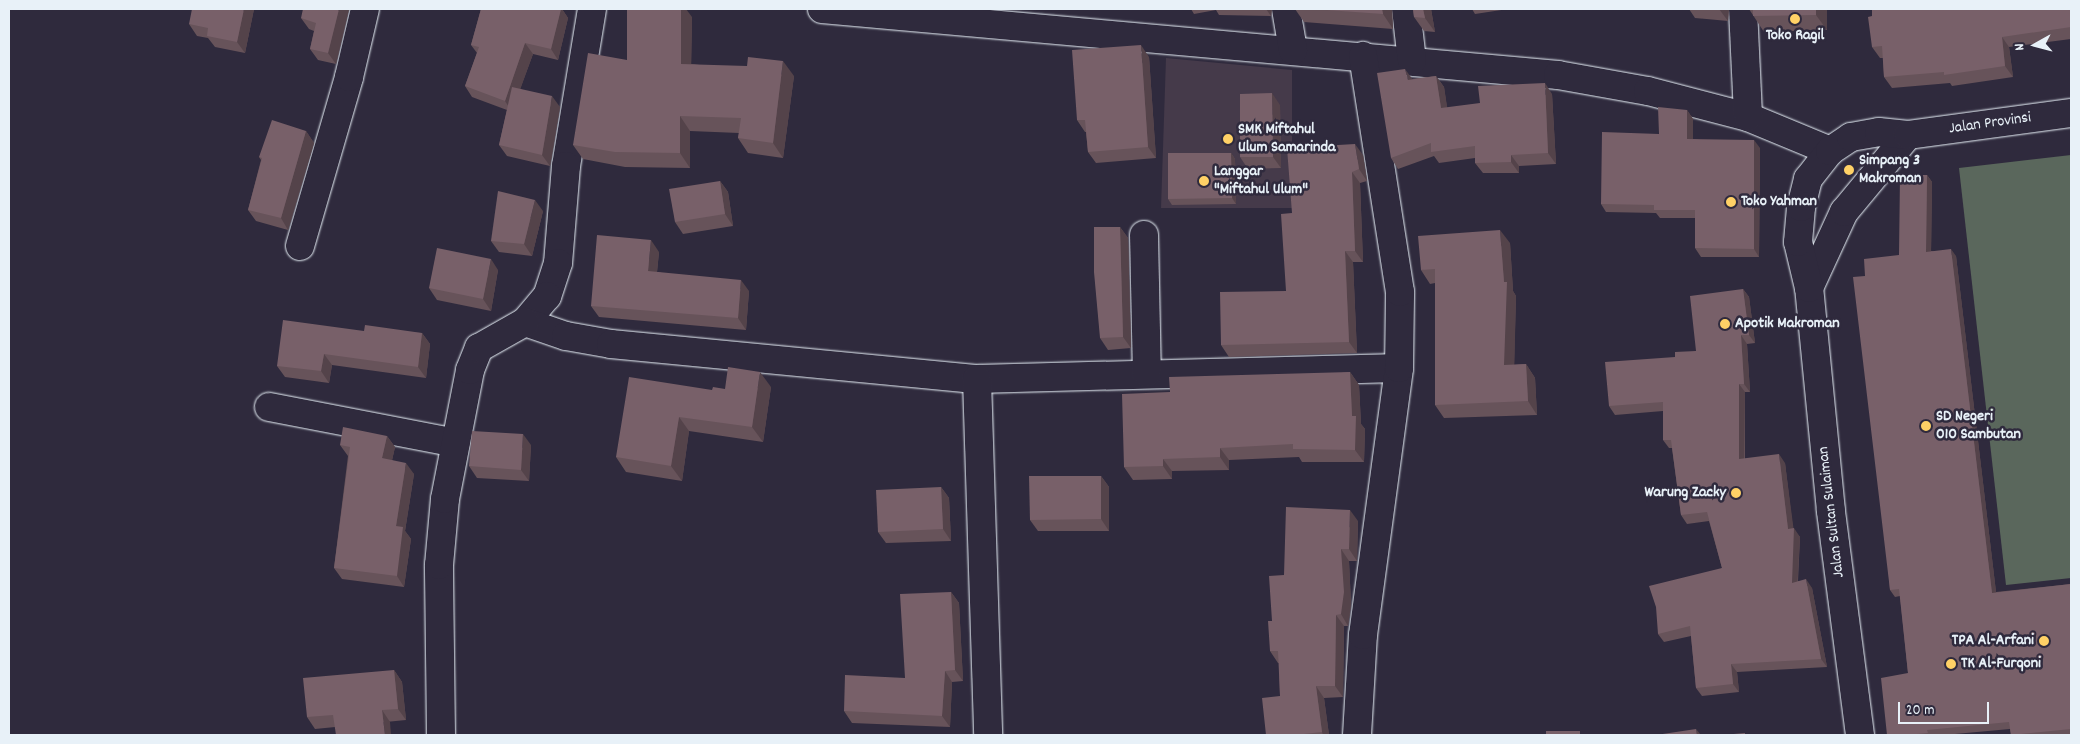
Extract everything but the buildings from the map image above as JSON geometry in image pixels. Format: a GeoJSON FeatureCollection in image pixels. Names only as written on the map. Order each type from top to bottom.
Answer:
{"type":"FeatureCollection","features":[{"type":"Feature","properties":{"kind":"street"},"geometry":{"type":"LineString","coordinates":[[300,246],[349,76],[365,9]]}},
{"type":"Feature","properties":{"kind":"street"},"geometry":{"type":"LineString","coordinates":[[441,735],[439,565],[445,499],[470,370],[479,348],[498,335],[525,322],[547,296],[558,263],[566,166],[592,9]]}},
{"type":"Feature","properties":{"kind":"street"},"geometry":{"type":"LineString","coordinates":[[822,9],[1018,17],[1293,50],[1558,75],[1648,91],[1748,117],[1830,151]]}},
{"type":"Feature","properties":{"kind":"street"},"geometry":{"type":"LineString","coordinates":[[1286,9],[1293,50]]}},
{"type":"Feature","properties":{"kind":"street"},"geometry":{"type":"LineString","coordinates":[[1406,9],[1412,60]]}},
{"type":"Feature","properties":{"kind":"street"},"geometry":{"type":"LineString","coordinates":[[1743,9],[1748,117]]}},
{"type":"Feature","properties":{"kind":"street"},"geometry":{"type":"LineString","coordinates":[[1357,735],[1363,635],[1399,368],[1400,292],[1363,56]]}},
{"type":"Feature","properties":{"kind":"street","name":"Jalan Provinsi"},"geometry":{"type":"LineString","coordinates":[[1830,151],[1851,137],[1878,132],[1908,136],[2071,113]]}},
{"type":"Feature","properties":{"kind":"street"},"geometry":{"type":"LineString","coordinates":[[1809,288],[1844,212],[1908,136]]}},
{"type":"Feature","properties":{"kind":"street","name":"Jalan Sultan Sulaiman"},"geometry":{"type":"LineString","coordinates":[[1830,151],[1808,179],[1801,207],[1798,242],[1809,288],[1831,511],[1860,735]]}},
{"type":"Feature","properties":{"kind":"street"},"geometry":{"type":"LineString","coordinates":[[1144,236],[1147,374]]}},
{"type":"Feature","properties":{"kind":"street"},"geometry":{"type":"LineString","coordinates":[[525,322],[566,336],[611,344],[977,378],[1399,368]]}},
{"type":"Feature","properties":{"kind":"street"},"geometry":{"type":"LineString","coordinates":[[977,378],[988,735]]}},
{"type":"Feature","properties":{"kind":"street"},"geometry":{"type":"LineString","coordinates":[[269,408],[456,442]]}},
{"type":"Feature","properties":{"kind":"shaded area","name":"SMK Miftahul Ulum Samarinda"},"geometry":{"type":"Polygon","coordinates":[[[1166,58],[1292,70],[1292,208],[1161,208],[1166,58]]]}},
{"type":"Feature","properties":{"kind":"green space"},"geometry":{"type":"Polygon","coordinates":[[[2071,155],[2071,578],[2006,585],[1959,168],[2071,155]]]}},
{"type":"Feature","properties":{"kind":"place","name":"Toko Ragil"},"geometry":{"type":"Point","coordinates":[1795,19]}},
{"type":"Feature","properties":{"kind":"place","name":"SMK Miftahul Ulum Samarinda"},"geometry":{"type":"Point","coordinates":[1228,139]}},
{"type":"Feature","properties":{"kind":"place","name":"Simpang 3 Makroman"},"geometry":{"type":"Point","coordinates":[1849,170]}},
{"type":"Feature","properties":{"kind":"place","name":"Langgar \"Miftahul Ulum\""},"geometry":{"type":"Point","coordinates":[1204,181]}},
{"type":"Feature","properties":{"kind":"place","name":"Toko Yahman"},"geometry":{"type":"Point","coordinates":[1731,202]}},
{"type":"Feature","properties":{"kind":"place","name":"Apotik Makroman"},"geometry":{"type":"Point","coordinates":[1725,324]}},
{"type":"Feature","properties":{"kind":"place","name":"SD Negeri 010 Sambutan"},"geometry":{"type":"Point","coordinates":[1926,426]}},
{"type":"Feature","properties":{"kind":"place","name":"Warung Zacky"},"geometry":{"type":"Point","coordinates":[1736,493]}},
{"type":"Feature","properties":{"kind":"place","name":"TPA Al-Arfani"},"geometry":{"type":"Point","coordinates":[2044,641]}},
{"type":"Feature","properties":{"kind":"place","name":"TK Al-Furqoni"},"geometry":{"type":"Point","coordinates":[1951,664]}}]}
